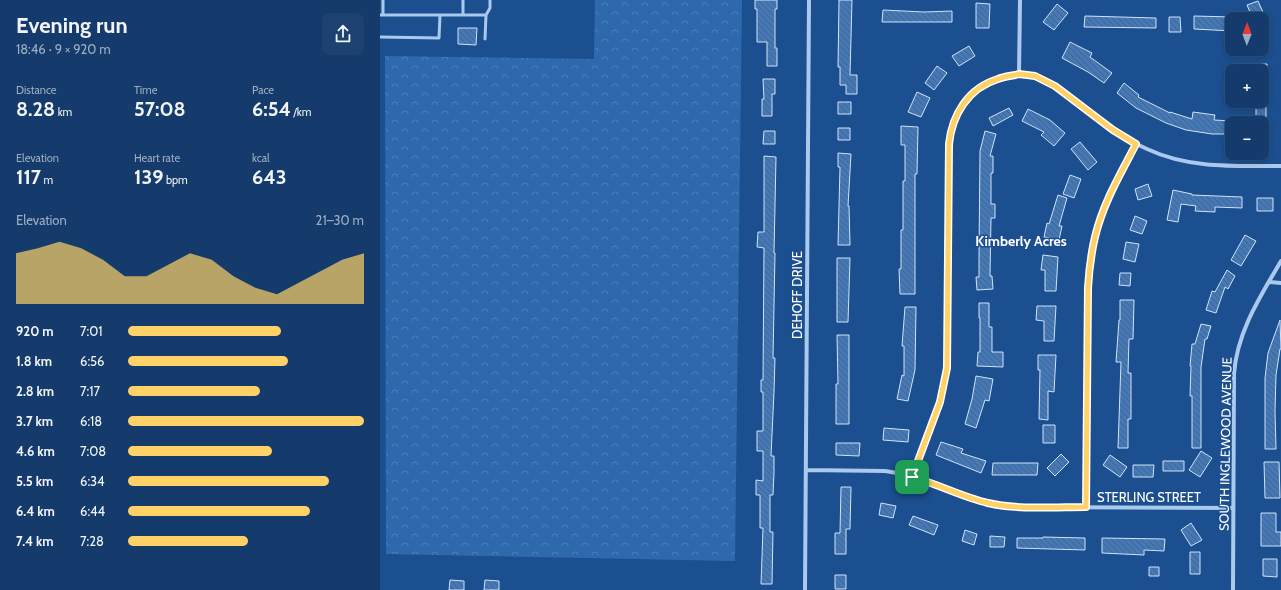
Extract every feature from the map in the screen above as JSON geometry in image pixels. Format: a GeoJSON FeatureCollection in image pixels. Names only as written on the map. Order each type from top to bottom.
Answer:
{"type":"FeatureCollection","features":[{"type":"Feature","properties":{"kind":"street","name":"DEHOFF DRIVE"},"geometry":{"type":"LineString","coordinates":[[805,590],[809,0]]}},
{"type":"Feature","properties":{"kind":"street"},"geometry":{"type":"LineString","coordinates":[[1019,74],[1020,0]]}},
{"type":"Feature","properties":{"kind":"street"},"geometry":{"type":"LineString","coordinates":[[912,477],[940,402],[947,368],[949,144],[951,128],[958,110],[971,94],[984,84],[996,79],[1019,74],[1035,76],[1055,86],[1113,130],[1136,144],[1167,157],[1200,165],[1281,166]]}},
{"type":"Feature","properties":{"kind":"street"},"geometry":{"type":"LineString","coordinates":[[1086,507],[1088,288],[1090,262],[1095,236],[1103,210],[1114,185],[1136,144]]}},
{"type":"Feature","properties":{"kind":"street","name":"SOUTH INGLEWOOD AVENUE"},"geometry":{"type":"LineString","coordinates":[[1233,590],[1234,374],[1236,356],[1240,339],[1246,324],[1281,261]]}},
{"type":"Feature","properties":{"kind":"street"},"geometry":{"type":"LineString","coordinates":[[1269,282],[1281,283]]}},
{"type":"Feature","properties":{"kind":"street","name":"STERLING STREET"},"geometry":{"type":"LineString","coordinates":[[806,470],[885,471],[898,473],[996,505],[1233,508]]}},
{"type":"Feature","properties":{"kind":"lane"},"geometry":{"type":"LineString","coordinates":[[383,0],[381,15],[486,15]]}},
{"type":"Feature","properties":{"kind":"lane"},"geometry":{"type":"LineString","coordinates":[[463,0],[463,15]]}},
{"type":"Feature","properties":{"kind":"lane"},"geometry":{"type":"LineString","coordinates":[[485,39],[486,15],[490,8],[490,0]]}},
{"type":"Feature","properties":{"kind":"lane"},"geometry":{"type":"LineString","coordinates":[[380,37],[439,38],[440,15]]}},
{"type":"Feature","properties":{"kind":"green space"},"geometry":{"type":"Polygon","coordinates":[[[595,0],[742,0],[735,561],[386,554],[385,56],[594,59],[595,0]]]}},
{"type":"Feature","properties":{"kind":"building"},"geometry":{"type":"Polygon","coordinates":[[[755,0],[777,0],[777,9],[775,9],[775,48],[777,48],[777,66],[767,66],[767,42],[757,42],[757,9],[755,9],[755,0]]]}},
{"type":"Feature","properties":{"kind":"building"},"geometry":{"type":"Polygon","coordinates":[[[839,0],[852,0],[850,75],[857,75],[857,94],[846,94],[846,85],[840,85],[840,67],[838,67],[839,0]]]}},
{"type":"Feature","properties":{"kind":"building"},"geometry":{"type":"Polygon","coordinates":[[[1258,1],[1263,12],[1250,12],[1247,5],[1258,1]]]}},
{"type":"Feature","properties":{"kind":"building"},"geometry":{"type":"Polygon","coordinates":[[[976,3],[990,4],[989,28],[976,28],[976,3]]]}},
{"type":"Feature","properties":{"kind":"building"},"geometry":{"type":"Polygon","coordinates":[[[1057,4],[1068,13],[1054,30],[1043,22],[1057,4]]]}},
{"type":"Feature","properties":{"kind":"building"},"geometry":{"type":"Polygon","coordinates":[[[883,10],[924,12],[952,11],[952,22],[882,22],[883,10]]]}},
{"type":"Feature","properties":{"kind":"building"},"geometry":{"type":"Polygon","coordinates":[[[1085,16],[1156,18],[1156,28],[1084,27],[1085,16]]]}},
{"type":"Feature","properties":{"kind":"building"},"geometry":{"type":"Polygon","coordinates":[[[1194,16],[1225,17],[1225,31],[1194,29],[1194,16]]]}},
{"type":"Feature","properties":{"kind":"building"},"geometry":{"type":"Polygon","coordinates":[[[1169,17],[1180,17],[1181,32],[1169,32],[1169,17]]]}},
{"type":"Feature","properties":{"kind":"building"},"geometry":{"type":"Polygon","coordinates":[[[458,28],[477,28],[476,45],[458,44],[458,28]]]}},
{"type":"Feature","properties":{"kind":"building"},"geometry":{"type":"Polygon","coordinates":[[[1070,42],[1092,53],[1090,57],[1112,73],[1104,83],[1088,72],[1062,58],[1070,42]]]}},
{"type":"Feature","properties":{"kind":"building"},"geometry":{"type":"Polygon","coordinates":[[[969,46],[975,56],[959,66],[952,56],[969,46]]]}},
{"type":"Feature","properties":{"kind":"building"},"geometry":{"type":"Polygon","coordinates":[[[937,66],[947,73],[934,90],[925,83],[937,66]]]}},
{"type":"Feature","properties":{"kind":"building"},"geometry":{"type":"Polygon","coordinates":[[[763,79],[775,79],[775,94],[772,94],[772,116],[762,116],[762,99],[764,99],[763,79]]]}},
{"type":"Feature","properties":{"kind":"building"},"geometry":{"type":"Polygon","coordinates":[[[1124,83],[1139,95],[1138,97],[1170,113],[1192,119],[1193,112],[1215,115],[1214,120],[1225,121],[1225,134],[1212,134],[1186,130],[1166,123],[1136,108],[1117,93],[1124,83]]]}},
{"type":"Feature","properties":{"kind":"building"},"geometry":{"type":"Polygon","coordinates":[[[917,92],[930,98],[921,117],[908,112],[917,92]]]}},
{"type":"Feature","properties":{"kind":"building"},"geometry":{"type":"Polygon","coordinates":[[[838,102],[851,102],[851,114],[838,114],[838,102]]]}},
{"type":"Feature","properties":{"kind":"building"},"geometry":{"type":"Polygon","coordinates":[[[1009,108],[1013,115],[993,126],[989,118],[1009,108]]]}},
{"type":"Feature","properties":{"kind":"building"},"geometry":{"type":"Polygon","coordinates":[[[1256,108],[1266,108],[1266,116],[1256,116],[1256,108]]]}},
{"type":"Feature","properties":{"kind":"building"},"geometry":{"type":"Polygon","coordinates":[[[1028,109],[1050,120],[1065,133],[1054,146],[1041,135],[1044,132],[1022,121],[1028,109]]]}},
{"type":"Feature","properties":{"kind":"building"},"geometry":{"type":"Polygon","coordinates":[[[901,126],[918,127],[917,174],[915,174],[915,294],[900,294],[899,269],[901,269],[901,230],[903,230],[903,181],[905,181],[905,145],[901,145],[901,126]]]}},
{"type":"Feature","properties":{"kind":"building"},"geometry":{"type":"Polygon","coordinates":[[[838,128],[850,128],[850,140],[838,140],[838,128]]]}},
{"type":"Feature","properties":{"kind":"building"},"geometry":{"type":"Polygon","coordinates":[[[764,131],[775,131],[775,144],[763,144],[764,131]]]}},
{"type":"Feature","properties":{"kind":"building"},"geometry":{"type":"Polygon","coordinates":[[[985,131],[996,134],[990,156],[993,156],[993,173],[991,173],[991,204],[995,204],[995,218],[991,218],[990,276],[992,276],[993,289],[977,290],[976,277],[979,277],[980,151],[985,131]]]}},
{"type":"Feature","properties":{"kind":"building"},"geometry":{"type":"Polygon","coordinates":[[[1080,142],[1097,162],[1088,170],[1071,149],[1080,142]]]}},
{"type":"Feature","properties":{"kind":"building"},"geometry":{"type":"Polygon","coordinates":[[[838,153],[851,154],[848,206],[850,245],[838,245],[840,167],[838,167],[838,153]]]}},
{"type":"Feature","properties":{"kind":"building"},"geometry":{"type":"Polygon","coordinates":[[[764,156],[776,157],[773,358],[775,358],[771,456],[774,456],[774,473],[773,495],[770,495],[770,532],[773,532],[772,584],[761,584],[763,528],[760,528],[760,495],[756,495],[756,480],[763,481],[763,451],[757,451],[757,431],[763,431],[763,392],[761,392],[761,380],[763,380],[764,248],[757,247],[758,232],[764,232],[764,156]]]}},
{"type":"Feature","properties":{"kind":"building"},"geometry":{"type":"Polygon","coordinates":[[[1070,175],[1081,179],[1074,198],[1063,194],[1070,175]]]}},
{"type":"Feature","properties":{"kind":"building"},"geometry":{"type":"Polygon","coordinates":[[[1148,184],[1152,196],[1138,200],[1135,189],[1148,184]]]}},
{"type":"Feature","properties":{"kind":"building"},"geometry":{"type":"Polygon","coordinates":[[[1173,190],[1192,195],[1242,197],[1242,208],[1215,207],[1215,212],[1195,211],[1196,206],[1181,204],[1178,222],[1167,220],[1173,190]]]}},
{"type":"Feature","properties":{"kind":"building"},"geometry":{"type":"Polygon","coordinates":[[[1058,195],[1067,198],[1059,226],[1062,226],[1059,240],[1044,237],[1047,223],[1049,224],[1058,195]]]}},
{"type":"Feature","properties":{"kind":"building"},"geometry":{"type":"Polygon","coordinates":[[[1257,198],[1273,198],[1273,211],[1257,211],[1257,198]]]}},
{"type":"Feature","properties":{"kind":"building"},"geometry":{"type":"Polygon","coordinates":[[[1135,216],[1147,221],[1142,234],[1130,230],[1135,216]]]}},
{"type":"Feature","properties":{"kind":"building"},"geometry":{"type":"Polygon","coordinates":[[[1245,235],[1256,241],[1241,266],[1231,260],[1245,235]]]}},
{"type":"Feature","properties":{"kind":"building"},"geometry":{"type":"Polygon","coordinates":[[[1126,242],[1139,244],[1135,262],[1123,259],[1126,242]]]}},
{"type":"Feature","properties":{"kind":"building"},"geometry":{"type":"Polygon","coordinates":[[[1043,255],[1058,257],[1056,291],[1045,291],[1045,270],[1041,270],[1043,255]]]}},
{"type":"Feature","properties":{"kind":"building"},"geometry":{"type":"Polygon","coordinates":[[[837,258],[850,258],[848,322],[837,322],[837,258]]]}},
{"type":"Feature","properties":{"kind":"building"},"geometry":{"type":"Polygon","coordinates":[[[1227,270],[1235,276],[1228,289],[1225,287],[1216,313],[1206,310],[1212,291],[1215,292],[1227,270]]]}},
{"type":"Feature","properties":{"kind":"building"},"geometry":{"type":"Polygon","coordinates":[[[1120,273],[1131,273],[1130,286],[1119,285],[1120,273]]]}},
{"type":"Feature","properties":{"kind":"building"},"geometry":{"type":"Polygon","coordinates":[[[1120,300],[1134,300],[1133,339],[1129,339],[1128,373],[1131,373],[1131,419],[1128,419],[1128,448],[1118,448],[1121,362],[1116,362],[1120,320],[1120,300]]]}},
{"type":"Feature","properties":{"kind":"building"},"geometry":{"type":"Polygon","coordinates":[[[979,303],[989,303],[989,327],[992,327],[992,352],[1003,352],[1003,367],[977,366],[978,352],[980,352],[979,303]]]}},
{"type":"Feature","properties":{"kind":"building"},"geometry":{"type":"Polygon","coordinates":[[[1037,306],[1056,306],[1054,341],[1044,341],[1044,321],[1036,320],[1037,306]]]}},
{"type":"Feature","properties":{"kind":"building"},"geometry":{"type":"Polygon","coordinates":[[[905,307],[916,307],[915,370],[908,401],[897,399],[902,375],[904,376],[904,346],[902,346],[905,307]]]}},
{"type":"Feature","properties":{"kind":"building"},"geometry":{"type":"Polygon","coordinates":[[[1280,320],[1281,349],[1276,375],[1276,449],[1265,449],[1265,378],[1268,353],[1280,320]]]}},
{"type":"Feature","properties":{"kind":"building"},"geometry":{"type":"Polygon","coordinates":[[[1201,324],[1211,326],[1207,339],[1205,339],[1201,367],[1201,448],[1192,448],[1192,396],[1190,396],[1190,366],[1192,344],[1195,344],[1201,324]]]}},
{"type":"Feature","properties":{"kind":"building"},"geometry":{"type":"Polygon","coordinates":[[[837,335],[849,335],[849,424],[836,424],[836,384],[838,384],[837,335]]]}},
{"type":"Feature","properties":{"kind":"building"},"geometry":{"type":"Polygon","coordinates":[[[1038,355],[1056,355],[1054,392],[1048,391],[1048,420],[1039,419],[1040,370],[1038,370],[1038,355]]]}},
{"type":"Feature","properties":{"kind":"building"},"geometry":{"type":"Polygon","coordinates":[[[976,376],[993,379],[989,401],[985,400],[976,428],[965,424],[972,399],[976,376]]]}},
{"type":"Feature","properties":{"kind":"building"},"geometry":{"type":"Polygon","coordinates":[[[1043,425],[1055,425],[1055,443],[1043,443],[1043,425]]]}},
{"type":"Feature","properties":{"kind":"building"},"geometry":{"type":"Polygon","coordinates":[[[884,428],[909,430],[908,442],[883,440],[884,428]]]}},
{"type":"Feature","properties":{"kind":"building"},"geometry":{"type":"Polygon","coordinates":[[[941,442],[963,449],[961,453],[986,461],[981,473],[936,455],[941,442]]]}},
{"type":"Feature","properties":{"kind":"building"},"geometry":{"type":"Polygon","coordinates":[[[836,443],[860,443],[859,456],[836,455],[836,443]]]}},
{"type":"Feature","properties":{"kind":"building"},"geometry":{"type":"Polygon","coordinates":[[[1201,451],[1212,458],[1200,477],[1189,470],[1201,451]]]}},
{"type":"Feature","properties":{"kind":"building"},"geometry":{"type":"Polygon","coordinates":[[[1061,454],[1069,462],[1055,476],[1047,468],[1061,454]]]}},
{"type":"Feature","properties":{"kind":"building"},"geometry":{"type":"Polygon","coordinates":[[[1110,455],[1127,467],[1120,477],[1103,465],[1110,455]]]}},
{"type":"Feature","properties":{"kind":"building"},"geometry":{"type":"Polygon","coordinates":[[[1163,461],[1184,461],[1184,471],[1163,471],[1163,461]]]}},
{"type":"Feature","properties":{"kind":"building"},"geometry":{"type":"Polygon","coordinates":[[[1264,462],[1279,462],[1280,498],[1265,498],[1264,462]]]}},
{"type":"Feature","properties":{"kind":"building"},"geometry":{"type":"Polygon","coordinates":[[[993,463],[1038,463],[1037,475],[992,475],[993,463]]]}},
{"type":"Feature","properties":{"kind":"building"},"geometry":{"type":"Polygon","coordinates":[[[1133,465],[1154,465],[1153,477],[1133,477],[1133,465]]]}},
{"type":"Feature","properties":{"kind":"building"},"geometry":{"type":"Polygon","coordinates":[[[841,487],[851,487],[850,529],[846,529],[846,554],[835,554],[835,533],[840,533],[841,487]]]}},
{"type":"Feature","properties":{"kind":"building"},"geometry":{"type":"Polygon","coordinates":[[[881,503],[896,506],[893,518],[879,515],[881,503]]]}},
{"type":"Feature","properties":{"kind":"building"},"geometry":{"type":"Polygon","coordinates":[[[1261,513],[1276,513],[1276,532],[1281,532],[1281,546],[1261,546],[1261,513]]]}},
{"type":"Feature","properties":{"kind":"building"},"geometry":{"type":"Polygon","coordinates":[[[913,516],[938,525],[934,535],[909,525],[913,516]]]}},
{"type":"Feature","properties":{"kind":"building"},"geometry":{"type":"Polygon","coordinates":[[[1191,523],[1202,540],[1191,546],[1181,530],[1191,523]]]}},
{"type":"Feature","properties":{"kind":"building"},"geometry":{"type":"Polygon","coordinates":[[[965,530],[977,534],[974,545],[962,541],[965,530]]]}},
{"type":"Feature","properties":{"kind":"building"},"geometry":{"type":"Polygon","coordinates":[[[990,536],[1005,537],[1004,547],[990,547],[990,536]]]}},
{"type":"Feature","properties":{"kind":"building"},"geometry":{"type":"Polygon","coordinates":[[[1017,538],[1085,538],[1085,550],[1017,548],[1017,538]]]}},
{"type":"Feature","properties":{"kind":"building"},"geometry":{"type":"Polygon","coordinates":[[[1102,538],[1165,539],[1164,551],[1144,550],[1144,555],[1102,553],[1102,538]]]}},
{"type":"Feature","properties":{"kind":"building"},"geometry":{"type":"Polygon","coordinates":[[[1190,552],[1200,552],[1200,574],[1190,574],[1190,552]]]}},
{"type":"Feature","properties":{"kind":"building"},"geometry":{"type":"Polygon","coordinates":[[[1263,559],[1277,559],[1277,577],[1263,576],[1263,559]]]}},
{"type":"Feature","properties":{"kind":"building"},"geometry":{"type":"Polygon","coordinates":[[[1149,567],[1159,567],[1159,576],[1149,576],[1149,567]]]}},
{"type":"Feature","properties":{"kind":"building"},"geometry":{"type":"Polygon","coordinates":[[[835,575],[846,575],[846,589],[835,589],[835,575]]]}},
{"type":"Feature","properties":{"kind":"building"},"geometry":{"type":"Polygon","coordinates":[[[450,580],[464,581],[464,590],[449,590],[450,580]]]}},
{"type":"Feature","properties":{"kind":"building"},"geometry":{"type":"Polygon","coordinates":[[[485,580],[499,581],[499,590],[484,590],[485,580]]]}},
{"type":"Feature","properties":{"kind":"district","name":"Kimberly Acres"},"geometry":{"type":"Point","coordinates":[1021,241]}},
{"type":"Feature","properties":{"kind":"route"},"geometry":{"type":"LineString","coordinates":[[1019,74],[1035,76],[1055,86],[1113,130],[1136,144],[1114,185],[1103,210],[1095,236],[1090,262],[1088,288],[1086,507],[996,505],[912,477],[940,402],[947,368],[949,144],[951,128],[958,110],[966,99],[984,84],[996,79],[1019,74]]}}]}
